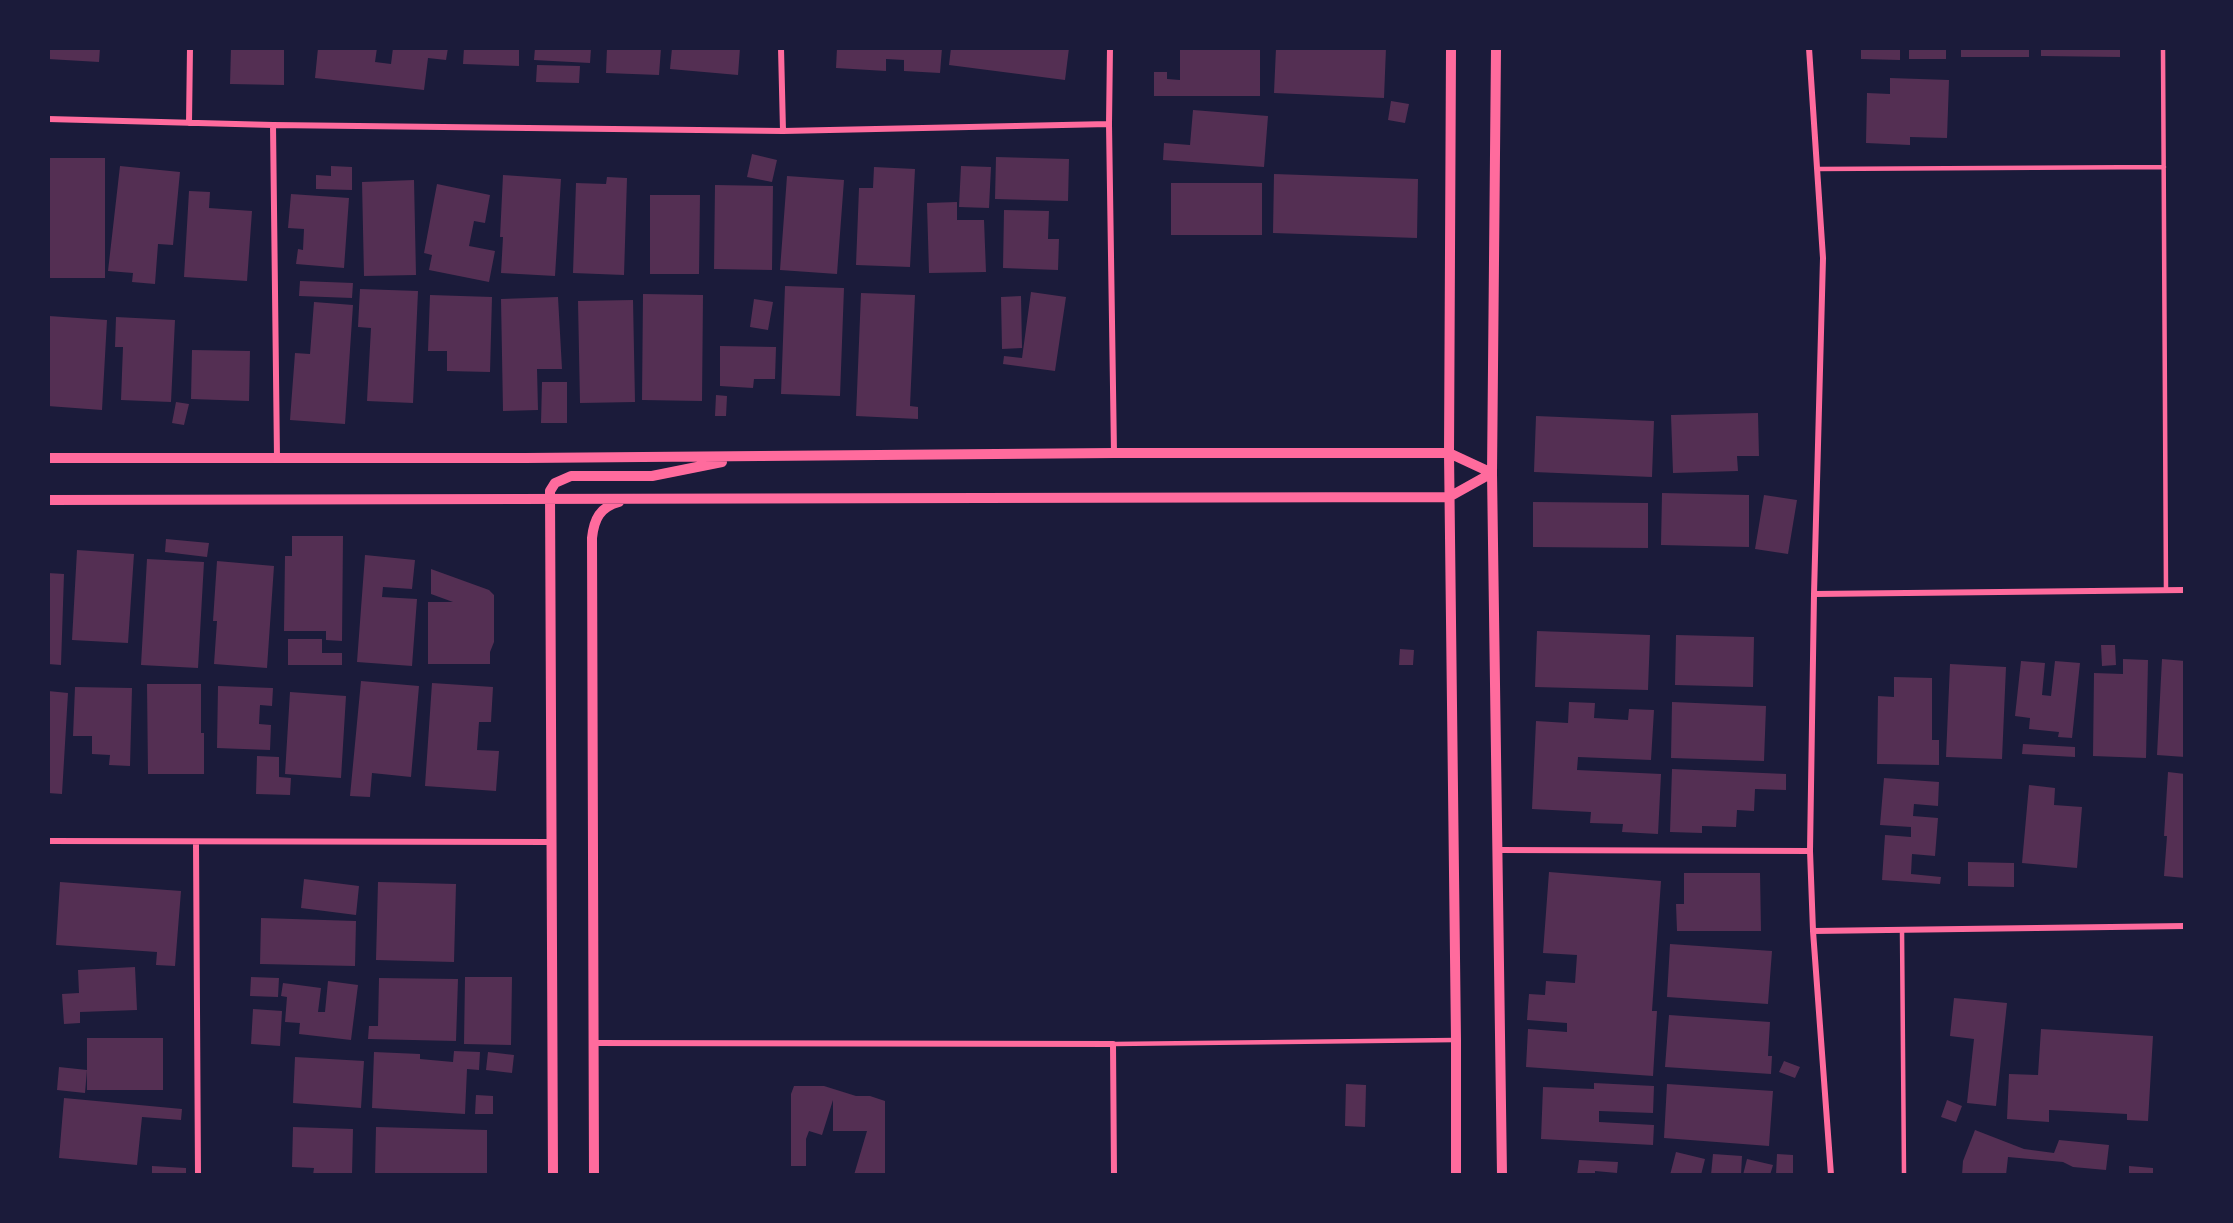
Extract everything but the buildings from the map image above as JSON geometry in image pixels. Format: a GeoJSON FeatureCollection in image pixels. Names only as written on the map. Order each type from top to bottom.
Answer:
{"type":"FeatureCollection","features":[{"type":"Feature","properties":{"kind":"street"},"geometry":{"type":"LineString","coordinates":[[189,123],[190,48]]}},
{"type":"Feature","properties":{"kind":"street"},"geometry":{"type":"LineString","coordinates":[[781,48],[783,131]]}},
{"type":"Feature","properties":{"kind":"street"},"geometry":{"type":"LineString","coordinates":[[1110,48],[1114,453]]}},
{"type":"Feature","properties":{"kind":"street"},"geometry":{"type":"LineString","coordinates":[[1451,48],[1449,497],[1456,1175]]}},
{"type":"Feature","properties":{"kind":"street"},"geometry":{"type":"LineString","coordinates":[[1496,48],[1492,473],[1502,1175]]}},
{"type":"Feature","properties":{"kind":"street"},"geometry":{"type":"LineString","coordinates":[[1809,48],[1823,258],[1810,851],[1831,1175]]}},
{"type":"Feature","properties":{"kind":"street"},"geometry":{"type":"LineString","coordinates":[[48,119],[273,125],[783,131],[1109,124]]}},
{"type":"Feature","properties":{"kind":"street"},"geometry":{"type":"LineString","coordinates":[[273,125],[277,458]]}},
{"type":"Feature","properties":{"kind":"street"},"geometry":{"type":"LineString","coordinates":[[48,458],[1449,453],[1492,473]]}},
{"type":"Feature","properties":{"kind":"street"},"geometry":{"type":"LineString","coordinates":[[553,1175],[550,491],[555,483],[571,476],[652,476],[747,457]]}},
{"type":"Feature","properties":{"kind":"street"},"geometry":{"type":"LineString","coordinates":[[48,500],[1449,497],[1492,473]]}},
{"type":"Feature","properties":{"kind":"street"},"geometry":{"type":"LineString","coordinates":[[594,1175],[592,538],[597,517],[603,509],[627,500]]}},
{"type":"Feature","properties":{"kind":"street"},"geometry":{"type":"LineString","coordinates":[[1814,594],[2185,590]]}},
{"type":"Feature","properties":{"kind":"street"},"geometry":{"type":"LineString","coordinates":[[48,841],[551,842]]}},
{"type":"Feature","properties":{"kind":"street"},"geometry":{"type":"LineString","coordinates":[[196,843],[198,1175]]}},
{"type":"Feature","properties":{"kind":"street"},"geometry":{"type":"LineString","coordinates":[[1498,850],[1810,851]]}},
{"type":"Feature","properties":{"kind":"street"},"geometry":{"type":"LineString","coordinates":[[1814,931],[2185,926]]}},
{"type":"Feature","properties":{"kind":"street"},"geometry":{"type":"LineString","coordinates":[[594,1043],[1113,1044],[1114,1175]]}},
{"type":"Feature","properties":{"kind":"lane"},"geometry":{"type":"LineString","coordinates":[[2163,48],[2166,590]]}},
{"type":"Feature","properties":{"kind":"lane"},"geometry":{"type":"LineString","coordinates":[[1817,169],[2164,167]]}},
{"type":"Feature","properties":{"kind":"lane"},"geometry":{"type":"LineString","coordinates":[[1902,930],[1905,1175]]}},
{"type":"Feature","properties":{"kind":"lane"},"geometry":{"type":"LineString","coordinates":[[1113,1044],[1456,1040]]}}]}
